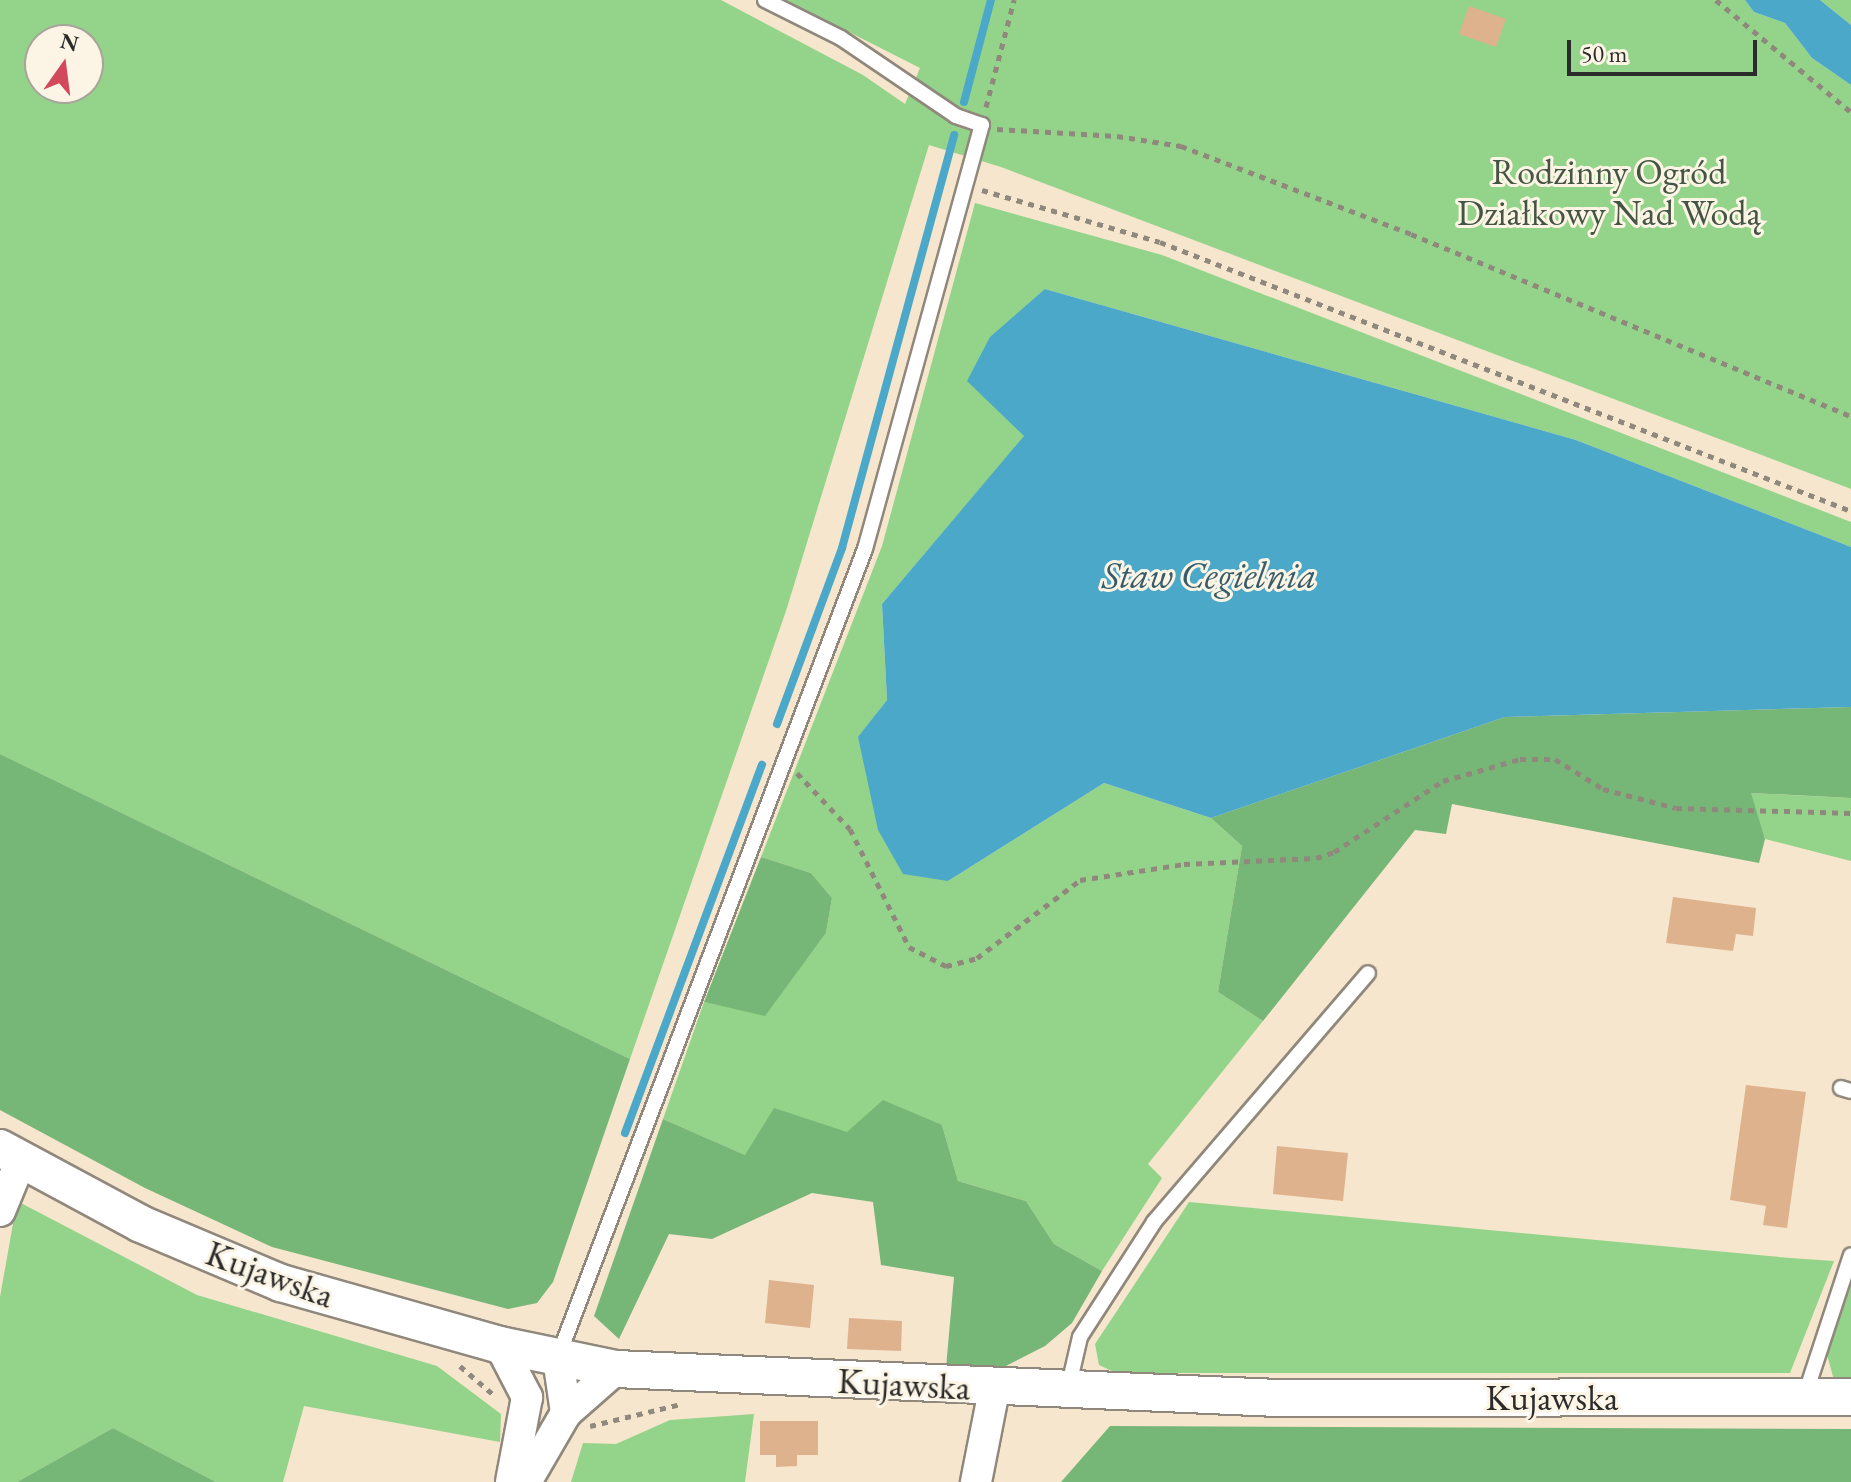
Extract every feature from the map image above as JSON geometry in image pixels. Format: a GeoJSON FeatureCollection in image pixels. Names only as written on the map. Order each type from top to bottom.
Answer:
{"type":"FeatureCollection","features":[{"type":"Feature","properties":{"kind":"street","name":"Kujawska"},"geometry":{"type":"LineString","coordinates":[[10,1154],[141,1224],[281,1283],[500,1345],[616,1369],[1068,1393],[1851,1397]]}},
{"type":"Feature","properties":{"kind":"street"},"geometry":{"type":"LineString","coordinates":[[0,1211],[10,1154]]}},
{"type":"Feature","properties":{"kind":"street"},"geometry":{"type":"LineString","coordinates":[[500,1345],[527,1397]]}},
{"type":"Feature","properties":{"kind":"street"},"geometry":{"type":"LineString","coordinates":[[511,1482],[527,1397],[558,1358]]}},
{"type":"Feature","properties":{"kind":"street"},"geometry":{"type":"LineString","coordinates":[[558,1358],[566,1413]]}},
{"type":"Feature","properties":{"kind":"street"},"geometry":{"type":"LineString","coordinates":[[526,1482],[566,1413],[616,1369]]}},
{"type":"Feature","properties":{"kind":"street"},"geometry":{"type":"LineString","coordinates":[[976,1482],[994,1390]]}},
{"type":"Feature","properties":{"kind":"lane"},"geometry":{"type":"LineString","coordinates":[[558,1358],[865,549],[982,125],[956,116],[841,38],[765,0]]}},
{"type":"Feature","properties":{"kind":"lane"},"geometry":{"type":"LineString","coordinates":[[1068,1393],[1069,1369],[1080,1337],[1154,1222],[1368,973]]}},
{"type":"Feature","properties":{"kind":"lane"},"geometry":{"type":"LineString","coordinates":[[1805,1397],[1811,1365],[1851,1255]]}},
{"type":"Feature","properties":{"kind":"path"},"geometry":{"type":"LineString","coordinates":[[1014,0],[982,125],[1012,134],[1117,136],[1194,151],[1851,416]]}},
{"type":"Feature","properties":{"kind":"path"},"geometry":{"type":"LineString","coordinates":[[1716,0],[1851,112]]}},
{"type":"Feature","properties":{"kind":"path"},"geometry":{"type":"LineString","coordinates":[[966,186],[1160,242],[1851,511]]}},
{"type":"Feature","properties":{"kind":"path"},"geometry":{"type":"LineString","coordinates":[[785,761],[850,829],[909,947],[946,966],[977,958],[1080,880],[1184,864],[1316,858],[1334,852],[1443,781],[1520,759],[1555,759],[1603,789],[1676,808],[1775,815],[1851,813]]}},
{"type":"Feature","properties":{"kind":"green space","name":"Rodzinny Ogród Działkowy Nad Wodą"},"geometry":{"type":"Polygon","coordinates":[[[0,0],[721,0],[863,75],[905,104],[920,68],[786,0],[1745,0],[1754,12],[1785,23],[1812,58],[1851,85],[1851,489],[1001,167],[929,145],[786,611],[630,1059],[0,754],[0,0]]]}},
{"type":"Feature","properties":{"kind":"green space"},"geometry":{"type":"Polygon","coordinates":[[[1820,0],[1851,0],[1851,25],[1820,0]]]}},
{"type":"Feature","properties":{"kind":"green space"},"geometry":{"type":"Polygon","coordinates":[[[975,203],[1162,255],[1851,522],[1851,547],[1576,440],[1045,289],[1025,436],[882,604],[887,700],[858,738],[948,881],[1104,783],[1211,818],[1242,846],[1218,992],[1263,1021],[1148,1164],[1162,1178],[1102,1271],[1054,1244],[1026,1201],[958,1181],[942,1125],[847,1132],[745,1155],[663,1119],[704,1002],[765,1015],[826,933],[832,898],[811,873],[761,857],[882,546],[975,203]]]}},
{"type":"Feature","properties":{"kind":"green space"},"geometry":{"type":"Polygon","coordinates":[[[1851,707],[1851,798],[1751,793],[1765,839],[1759,863],[1452,804],[1446,834],[1415,830],[1263,1021],[1218,992],[1242,846],[1211,818],[1505,717],[1851,707]]]}},
{"type":"Feature","properties":{"kind":"green space"},"geometry":{"type":"Polygon","coordinates":[[[0,754],[630,1059],[553,1282],[537,1303],[508,1309],[272,1247],[145,1188],[0,1110],[0,754]]]}},
{"type":"Feature","properties":{"kind":"green space"},"geometry":{"type":"Polygon","coordinates":[[[1750,793],[1851,798],[1851,861],[1765,839],[1750,793]]]}},
{"type":"Feature","properties":{"kind":"green space"},"geometry":{"type":"Polygon","coordinates":[[[761,857],[811,873],[832,898],[826,933],[765,1016],[704,1002],[761,857]]]}},
{"type":"Feature","properties":{"kind":"green space"},"geometry":{"type":"Polygon","coordinates":[[[883,1100],[942,1125],[958,1181],[1026,1201],[1054,1244],[1102,1271],[1072,1323],[1045,1346],[1000,1369],[946,1368],[954,1277],[881,1265],[873,1202],[812,1193],[712,1239],[669,1234],[619,1339],[594,1316],[663,1119],[745,1155],[774,1108],[847,1132],[883,1100]]]}},
{"type":"Feature","properties":{"kind":"green space"},"geometry":{"type":"Polygon","coordinates":[[[17,1201],[197,1295],[437,1366],[501,1414],[500,1442],[304,1406],[283,1482],[216,1482],[113,1428],[17,1482],[0,1482],[0,1297],[17,1201]]]}},
{"type":"Feature","properties":{"kind":"green space"},"geometry":{"type":"Polygon","coordinates":[[[1189,1202],[1834,1261],[1790,1373],[1116,1373],[1099,1365],[1095,1344],[1189,1202]]]}},
{"type":"Feature","properties":{"kind":"green space"},"geometry":{"type":"Polygon","coordinates":[[[1851,1285],[1851,1380],[1834,1380],[1826,1351],[1851,1285]]]}},
{"type":"Feature","properties":{"kind":"green space"},"geometry":{"type":"Polygon","coordinates":[[[754,1414],[745,1482],[571,1482],[583,1443],[616,1444],[670,1420],[754,1414]]]}},
{"type":"Feature","properties":{"kind":"green space"},"geometry":{"type":"Polygon","coordinates":[[[1110,1426],[1851,1429],[1851,1482],[1061,1482],[1110,1426]]]}},
{"type":"Feature","properties":{"kind":"green space"},"geometry":{"type":"Polygon","coordinates":[[[113,1428],[216,1482],[17,1482],[113,1428]]]}},
{"type":"Feature","properties":{"kind":"water"},"geometry":{"type":"Polygon","coordinates":[[[1745,0],[1820,0],[1851,25],[1851,85],[1812,58],[1785,23],[1754,12],[1745,0]]]}},
{"type":"Feature","properties":{"kind":"water","name":"Staw Cegielnia"},"geometry":{"type":"Polygon","coordinates":[[[1045,289],[1576,440],[1851,547],[1851,707],[1505,717],[1211,818],[1104,783],[948,881],[903,874],[878,830],[858,737],[887,700],[882,604],[1024,436],[967,381],[990,337],[1045,289]]]}},
{"type":"Feature","properties":{"kind":"building"},"geometry":{"type":"Polygon","coordinates":[[[1469,6],[1506,19],[1496,47],[1459,34],[1469,6]]]}},
{"type":"Feature","properties":{"kind":"building"},"geometry":{"type":"Polygon","coordinates":[[[1673,897],[1756,908],[1753,936],[1736,934],[1733,951],[1666,943],[1673,897]]]}},
{"type":"Feature","properties":{"kind":"building"},"geometry":{"type":"Polygon","coordinates":[[[1746,1085],[1806,1092],[1787,1228],[1763,1225],[1766,1206],[1730,1200],[1746,1085]]]}},
{"type":"Feature","properties":{"kind":"building"},"geometry":{"type":"Polygon","coordinates":[[[1277,1146],[1348,1153],[1343,1201],[1273,1194],[1277,1146]]]}},
{"type":"Feature","properties":{"kind":"building"},"geometry":{"type":"Polygon","coordinates":[[[769,1280],[814,1285],[810,1328],[765,1323],[769,1280]]]}},
{"type":"Feature","properties":{"kind":"building"},"geometry":{"type":"Polygon","coordinates":[[[849,1318],[902,1321],[901,1351],[847,1349],[849,1318]]]}},
{"type":"Feature","properties":{"kind":"building"},"geometry":{"type":"Polygon","coordinates":[[[760,1421],[818,1421],[818,1455],[797,1455],[797,1466],[776,1467],[776,1455],[760,1455],[760,1421]]]}},
{"type":"Feature","properties":{"kind":"waterway"},"geometry":{"type":"LineString","coordinates":[[964,102],[991,0]]}},
{"type":"Feature","properties":{"kind":"waterway"},"geometry":{"type":"LineString","coordinates":[[777,724],[842,548],[954,135]]}},
{"type":"Feature","properties":{"kind":"waterway"},"geometry":{"type":"LineString","coordinates":[[625,1133],[762,765]]}}]}
